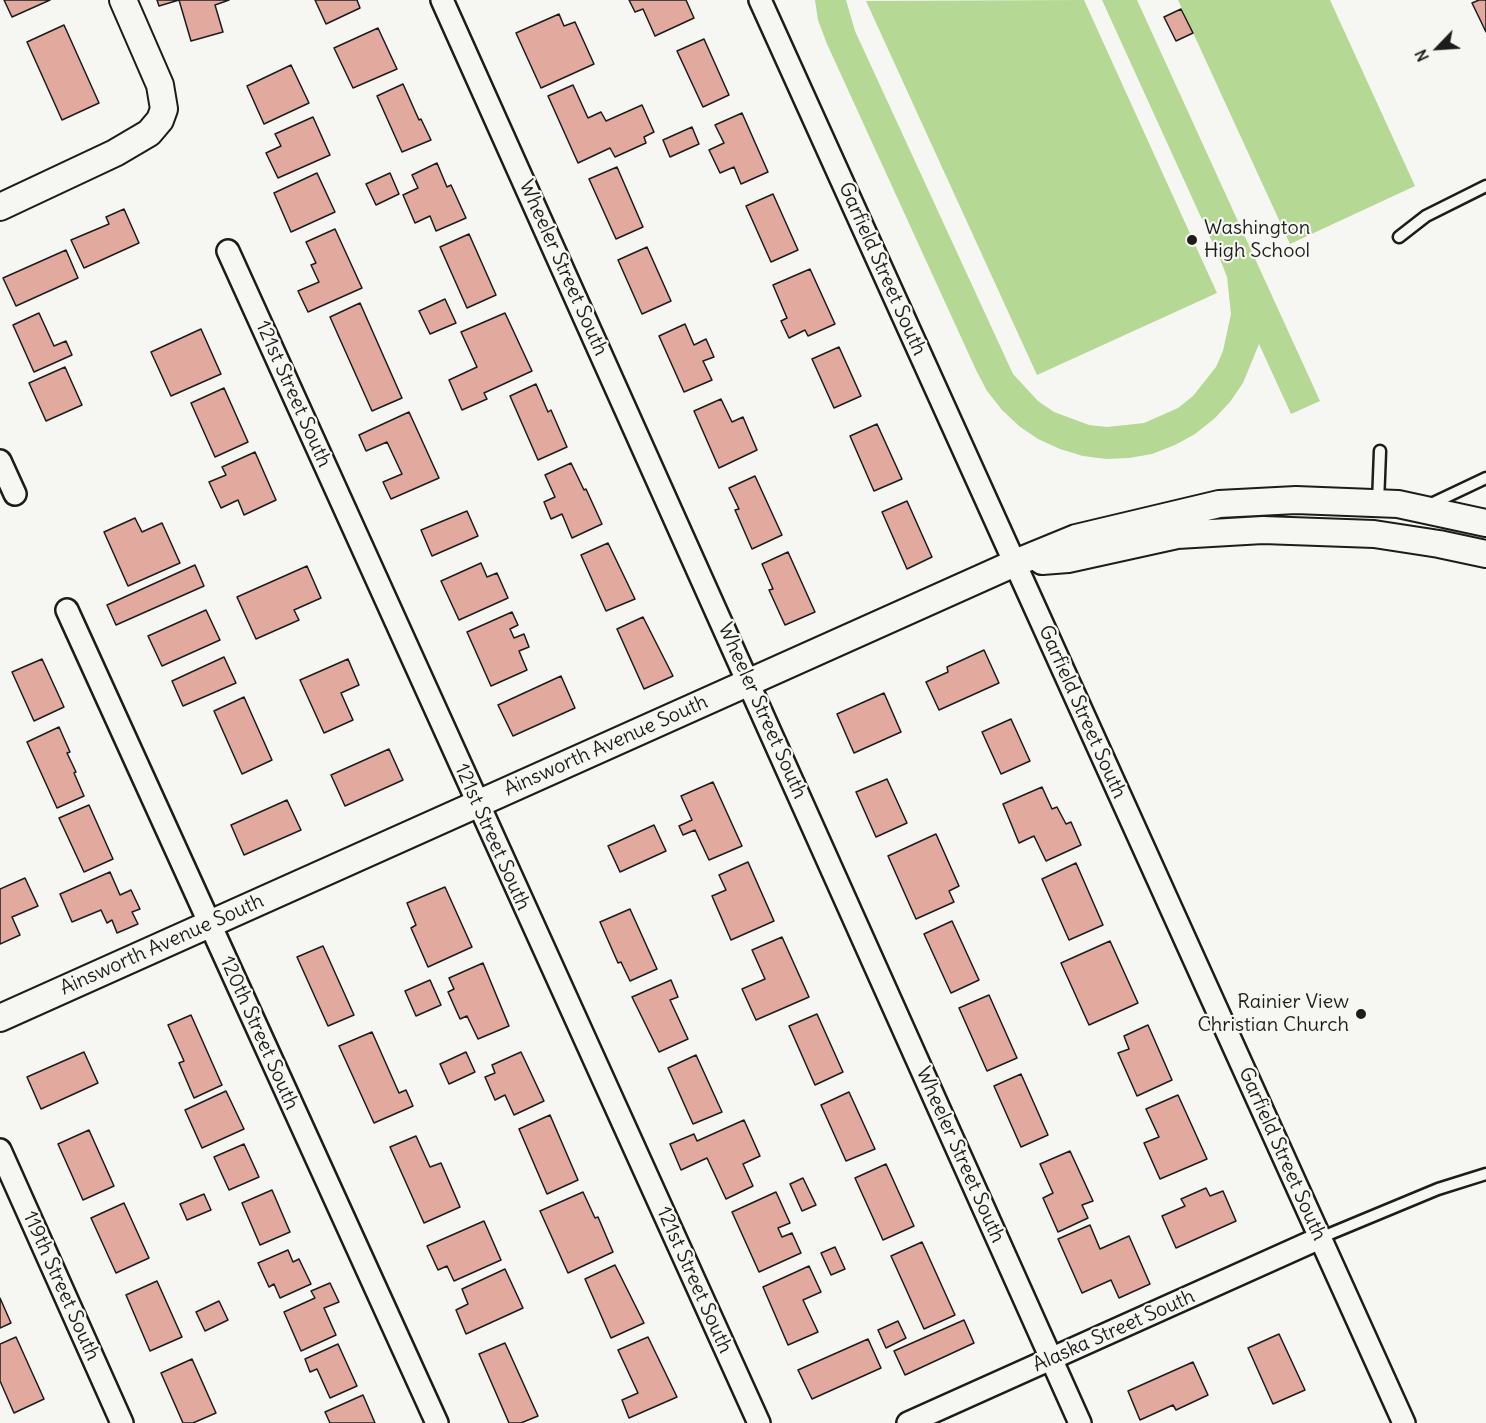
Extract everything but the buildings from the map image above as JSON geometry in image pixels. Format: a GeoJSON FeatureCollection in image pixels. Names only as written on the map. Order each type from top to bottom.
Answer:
{"type":"FeatureCollection","features":[{"type":"Feature","properties":{"kind":"street"},"geometry":{"type":"LineString","coordinates":[[0,207],[115,153],[149,133],[160,120],[164,110],[160,85],[123,0]]}},
{"type":"Feature","properties":{"kind":"street","name":"Garfield Street South"},"geometry":{"type":"LineString","coordinates":[[760,0],[1404,1423]]}},
{"type":"Feature","properties":{"kind":"street","name":"Wheeler Street South"},"geometry":{"type":"LineString","coordinates":[[449,2],[748,682],[1080,1423]]}},
{"type":"Feature","properties":{"kind":"street","name":"121st Street South"},"geometry":{"type":"LineString","coordinates":[[228,251],[759,1423]]}},
{"type":"Feature","properties":{"kind":"street"},"geometry":{"type":"LineString","coordinates":[[0,461],[15,494]]}},
{"type":"Feature","properties":{"kind":"street","name":"Ainsworth Avenue South"},"geometry":{"type":"LineString","coordinates":[[0,1018],[748,682],[1076,538],[1219,504],[1296,500],[1398,504],[1486,523]]}},
{"type":"Feature","properties":{"kind":"street","name":"Ainsworth Avenue South"},"geometry":{"type":"LineString","coordinates":[[1015,563],[1068,558],[1178,535],[1263,530],[1374,534],[1486,554]]}},
{"type":"Feature","properties":{"kind":"street","name":"120th Street South"},"geometry":{"type":"LineString","coordinates":[[67,610],[437,1423]]}},
{"type":"Feature","properties":{"kind":"street","name":"119th Street South"},"geometry":{"type":"LineString","coordinates":[[0,1150],[122,1423]]}},
{"type":"Feature","properties":{"kind":"street","name":"Alaska Street South"},"geometry":{"type":"LineString","coordinates":[[908,1423],[1320,1238]]}},
{"type":"Feature","properties":{"kind":"lane"},"geometry":{"type":"LineString","coordinates":[[1399,237],[1426,216],[1486,186]]}},
{"type":"Feature","properties":{"kind":"lane"},"geometry":{"type":"LineString","coordinates":[[1378,504],[1380,451]]}},
{"type":"Feature","properties":{"kind":"lane"},"geometry":{"type":"LineString","coordinates":[[1421,509],[1486,478]]}},
{"type":"Feature","properties":{"kind":"lane"},"geometry":{"type":"LineString","coordinates":[[1320,1238],[1438,1189],[1486,1174]]}},
{"type":"Feature","properties":{"kind":"green space"},"geometry":{"type":"Polygon","coordinates":[[[815,0],[846,0],[855,31],[1013,374],[1038,401],[1054,412],[1089,425],[1107,427],[1144,423],[1178,408],[1193,396],[1216,367],[1223,351],[1231,314],[1227,277],[1220,259],[1102,0],[1137,0],[1320,401],[1291,414],[1259,344],[1243,383],[1214,419],[1195,434],[1152,454],[1106,459],[1083,456],[1038,439],[1019,426],[987,391],[976,370],[827,44],[818,20],[815,0]]]}},
{"type":"Feature","properties":{"kind":"green space"},"geometry":{"type":"Polygon","coordinates":[[[1084,0],[1217,293],[1037,375],[866,1],[1084,0]]]}},
{"type":"Feature","properties":{"kind":"green space"},"geometry":{"type":"Polygon","coordinates":[[[1178,0],[1330,0],[1415,186],[1290,244],[1178,0]]]}},
{"type":"Feature","properties":{"kind":"place","name":"Washington High School"},"geometry":{"type":"Point","coordinates":[1192,240]}},
{"type":"Feature","properties":{"kind":"place","name":"Rainier View Christian Church"},"geometry":{"type":"Point","coordinates":[1361,1014]}}]}
